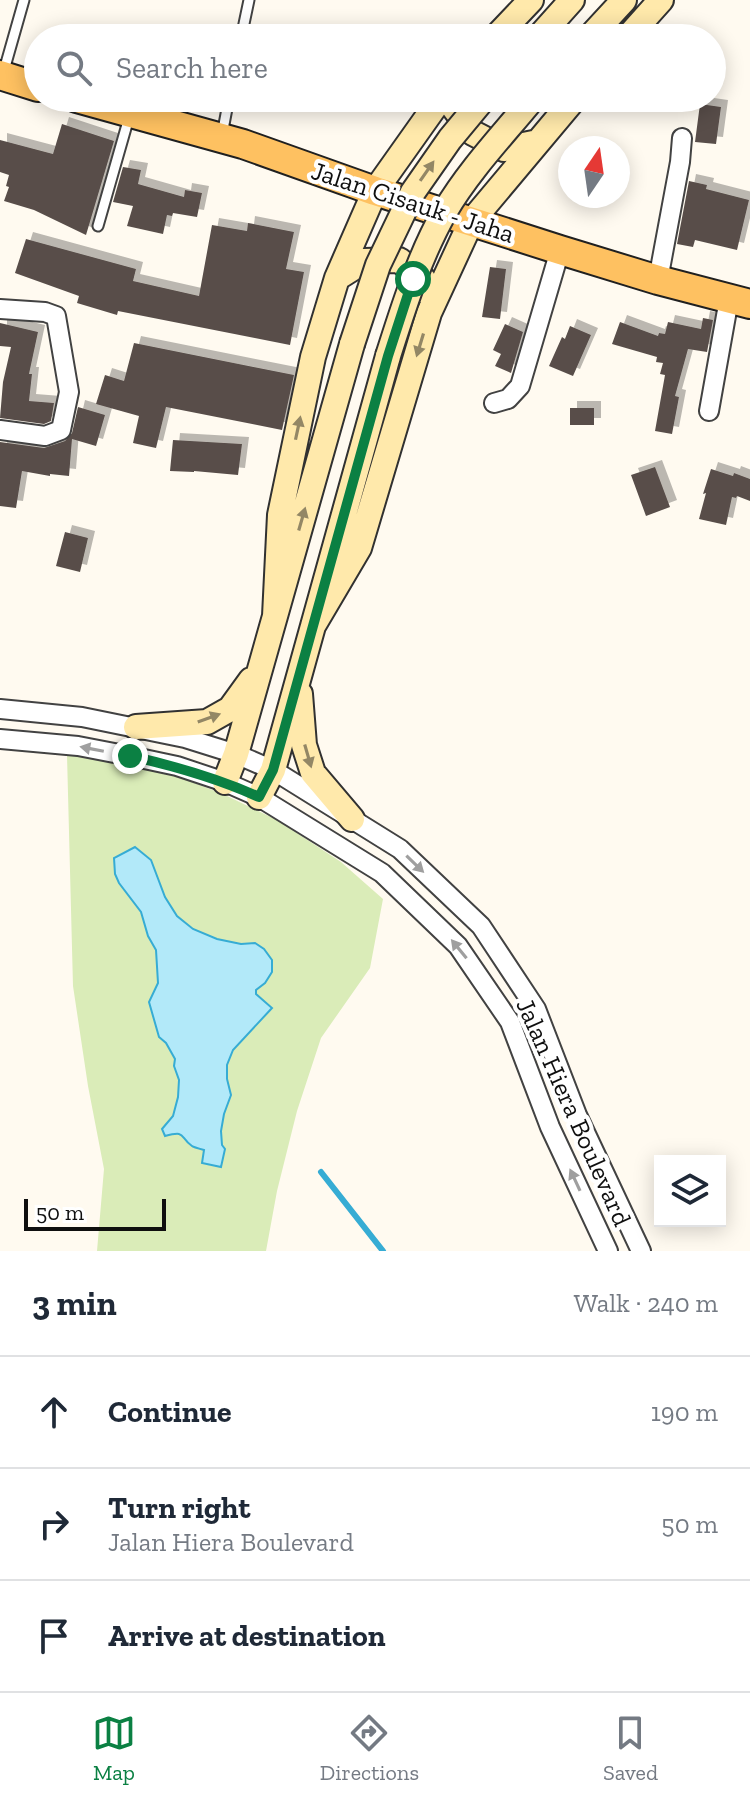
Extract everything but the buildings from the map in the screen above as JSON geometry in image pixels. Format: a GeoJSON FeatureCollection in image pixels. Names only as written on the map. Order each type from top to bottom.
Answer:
{"type":"FeatureCollection","features":[{"type":"Feature","properties":{"kind":"main road"},"geometry":{"type":"LineString","coordinates":[[508,24],[531,0]]}},
{"type":"Feature","properties":{"kind":"main road"},"geometry":{"type":"LineString","coordinates":[[551,24],[572,0]]}},
{"type":"Feature","properties":{"kind":"main road"},"geometry":{"type":"LineString","coordinates":[[602,24],[624,0]]}},
{"type":"Feature","properties":{"kind":"main road"},"geometry":{"type":"LineString","coordinates":[[640,24],[661,0]]}},
{"type":"Feature","properties":{"kind":"main road"},"geometry":{"type":"LineString","coordinates":[[1,76],[24,83]]}},
{"type":"Feature","properties":{"kind":"main road","name":"Jalan Cisauk - Jaha"},"geometry":{"type":"LineString","coordinates":[[123,112],[243,144],[471,222],[740,302]]}},
{"type":"Feature","properties":{"kind":"main road"},"geometry":{"type":"LineString","coordinates":[[275,616],[280,515],[313,357],[337,278],[375,191],[431,112]]}},
{"type":"Feature","properties":{"kind":"main road"},"geometry":{"type":"LineString","coordinates":[[457,112],[473,133],[504,149],[538,142]]}},
{"type":"Feature","properties":{"kind":"main road"},"geometry":{"type":"LineString","coordinates":[[225,782],[236,754],[352,344],[378,265],[413,192],[472,112]]}},
{"type":"Feature","properties":{"kind":"main road"},"geometry":{"type":"LineString","coordinates":[[259,797],[273,770],[388,356],[413,279],[446,210],[521,112]]}},
{"type":"Feature","properties":{"kind":"main road"},"geometry":{"type":"LineString","coordinates":[[313,626],[359,548],[429,313],[471,222],[563,112]]}},
{"type":"Feature","properties":{"kind":"main road"},"geometry":{"type":"LineString","coordinates":[[337,278],[364,261],[399,260],[423,279],[429,313]]}},
{"type":"Feature","properties":{"kind":"main road"},"geometry":{"type":"LineString","coordinates":[[136,727],[207,722],[230,709],[261,667]]}},
{"type":"Feature","properties":{"kind":"main road"},"geometry":{"type":"LineString","coordinates":[[298,679],[304,745],[313,773],[352,819]]}},
{"type":"Feature","properties":{"kind":"street"},"geometry":{"type":"LineString","coordinates":[[658,280],[682,138]]}},
{"type":"Feature","properties":{"kind":"street"},"geometry":{"type":"LineString","coordinates":[[494,403],[508,399],[520,386],[560,250]]}},
{"type":"Feature","properties":{"kind":"street"},"geometry":{"type":"LineString","coordinates":[[709,411],[740,302]]}},
{"type":"Feature","properties":{"kind":"street"},"geometry":{"type":"LineString","coordinates":[[0,309],[45,312],[56,316],[69,392],[61,430],[45,436],[0,430]]}},
{"type":"Feature","properties":{"kind":"street"},"geometry":{"type":"LineString","coordinates":[[0,709],[82,717],[136,727],[236,754]]}},
{"type":"Feature","properties":{"kind":"street","name":"Jalan Hiera Boulevard"},"geometry":{"type":"LineString","coordinates":[[0,739],[78,746],[177,766],[225,782],[259,797],[382,873],[458,946],[510,1022],[550,1127],[608,1251]]}},
{"type":"Feature","properties":{"kind":"street","name":"Jalan Hiera Boulevard"},"geometry":{"type":"LineString","coordinates":[[236,754],[273,770],[400,849],[481,926],[536,1009],[577,1115],[641,1251]]}},
{"type":"Feature","properties":{"kind":"street"},"geometry":{"type":"LineString","coordinates":[[550,1127],[577,1115]]}},
{"type":"Feature","properties":{"kind":"lane"},"geometry":{"type":"LineString","coordinates":[[1,76],[24,0]]}},
{"type":"Feature","properties":{"kind":"lane"},"geometry":{"type":"LineString","coordinates":[[244,24],[249,0]]}},
{"type":"Feature","properties":{"kind":"lane"},"geometry":{"type":"LineString","coordinates":[[221,139],[226,112]]}},
{"type":"Feature","properties":{"kind":"lane"},"geometry":{"type":"LineString","coordinates":[[98,226],[130,114]]}},
{"type":"Feature","properties":{"kind":"green space"},"geometry":{"type":"Polygon","coordinates":[[[67,755],[105,756],[150,766],[223,794],[277,820],[341,862],[383,899],[370,968],[321,1038],[297,1111],[266,1251],[97,1251],[104,1169],[73,986],[67,755]]]}},
{"type":"Feature","properties":{"kind":"water"},"geometry":{"type":"Polygon","coordinates":[[[135,847],[151,860],[165,897],[177,916],[193,929],[217,939],[241,944],[255,943],[272,960],[272,972],[256,994],[272,1008],[233,1050],[227,1065],[231,1095],[221,1131],[225,1149],[221,1167],[202,1163],[204,1150],[192,1146],[180,1134],[165,1136],[162,1129],[173,1116],[179,1080],[175,1059],[159,1037],[149,1002],[158,983],[156,950],[141,912],[115,874],[114,858],[135,847]]]}},
{"type":"Feature","properties":{"kind":"waterway"},"geometry":{"type":"LineString","coordinates":[[321,1172],[383,1251]]}},
{"type":"Feature","properties":{"kind":"route"},"geometry":{"type":"LineString","coordinates":[[130,756],[177,766],[259,797],[273,770],[388,356],[413,279]]}}]}
